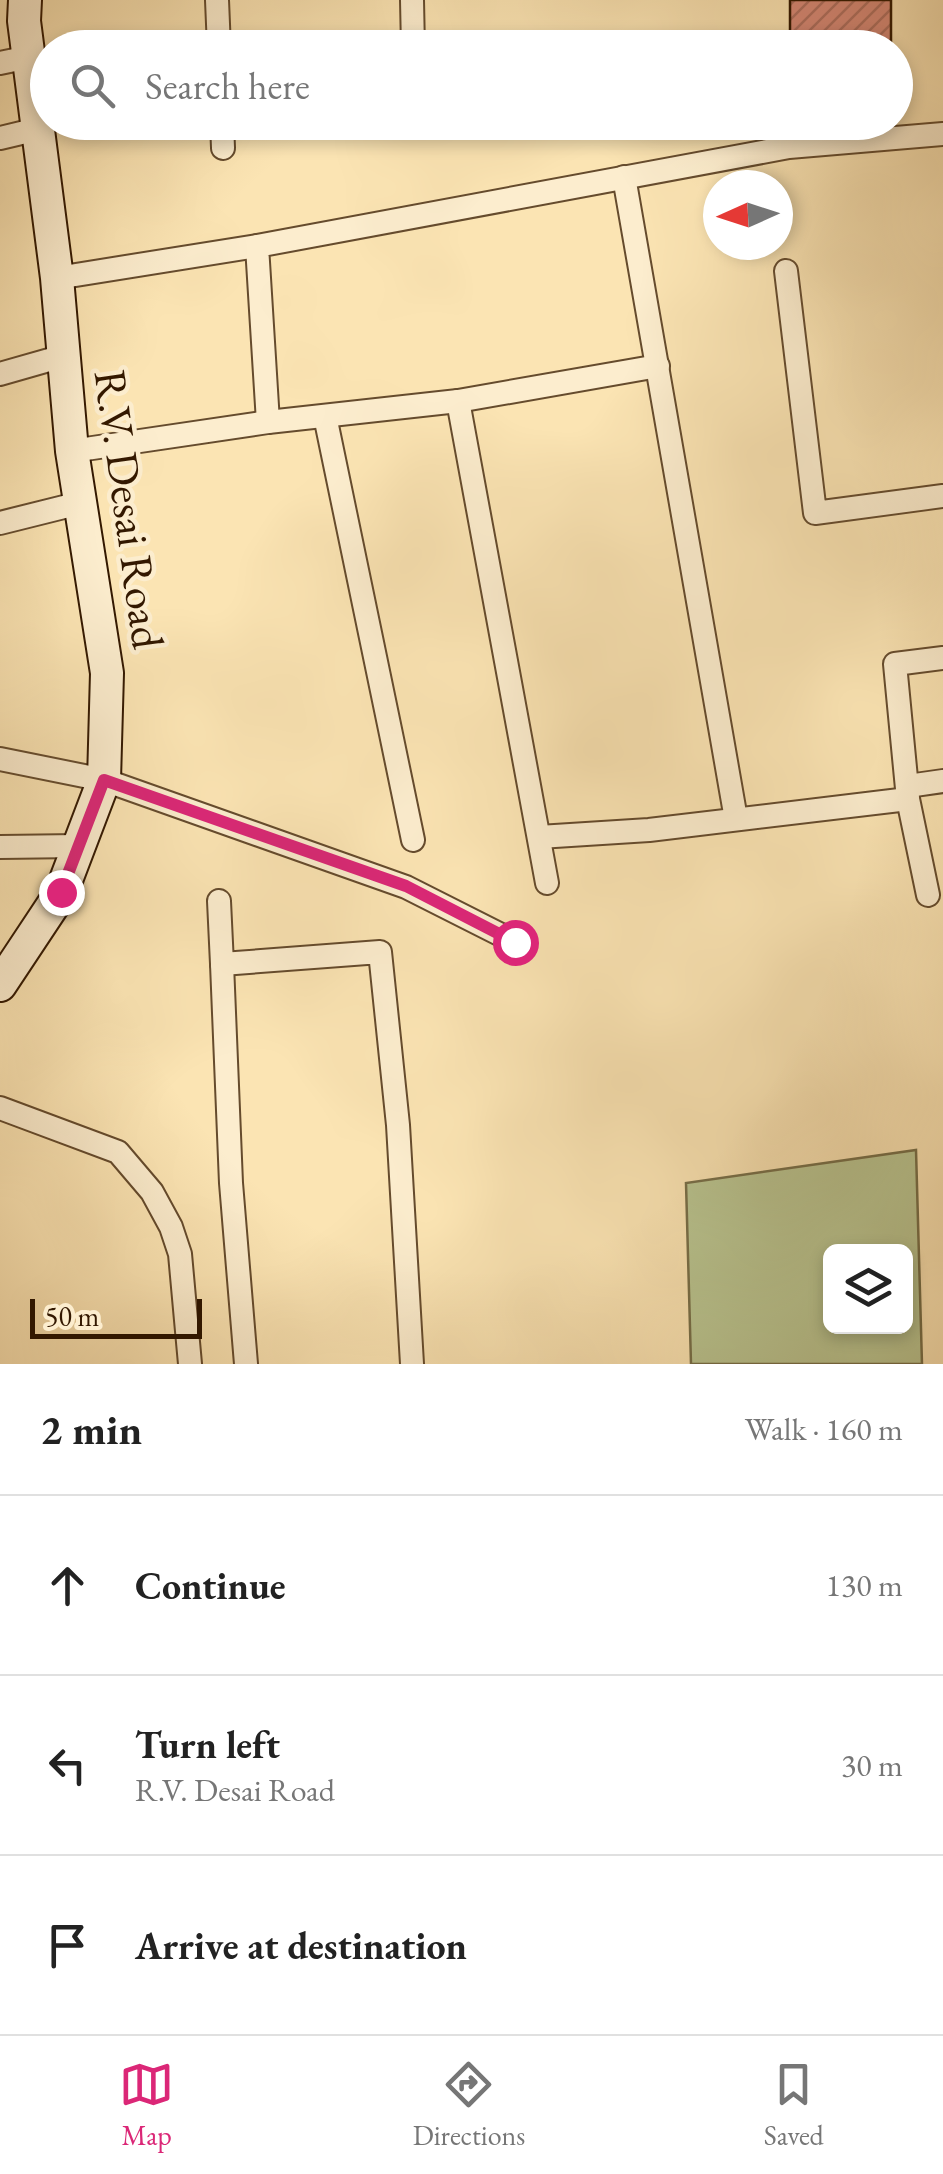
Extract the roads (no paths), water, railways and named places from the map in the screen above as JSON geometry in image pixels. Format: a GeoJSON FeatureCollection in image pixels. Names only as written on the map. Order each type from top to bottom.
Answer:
{"type":"FeatureCollection","features":[{"type":"Feature","properties":{"kind":"street"},"geometry":{"type":"LineString","coordinates":[[217,0],[218,30]]}},
{"type":"Feature","properties":{"kind":"street"},"geometry":{"type":"LineString","coordinates":[[412,0],[413,30]]}},
{"type":"Feature","properties":{"kind":"street","name":"R.V. Desai Road"},"geometry":{"type":"LineString","coordinates":[[21,7],[14,60],[30,105]]}},
{"type":"Feature","properties":{"kind":"street"},"geometry":{"type":"LineString","coordinates":[[0,138],[30,130]]}},
{"type":"Feature","properties":{"kind":"street"},"geometry":{"type":"LineString","coordinates":[[913,137],[943,134]]}},
{"type":"Feature","properties":{"kind":"street","name":"R.V. Desai Road"},"geometry":{"type":"LineString","coordinates":[[0,985],[61,892],[104,780],[107,674],[72,451],[57,278],[40,140]]}},
{"type":"Feature","properties":{"kind":"street"},"geometry":{"type":"LineString","coordinates":[[223,140],[223,148]]}},
{"type":"Feature","properties":{"kind":"street"},"geometry":{"type":"LineString","coordinates":[[57,278],[257,246],[789,147],[872,140]]}},
{"type":"Feature","properties":{"kind":"street"},"geometry":{"type":"LineString","coordinates":[[624,177],[736,819]]}},
{"type":"Feature","properties":{"kind":"street"},"geometry":{"type":"LineString","coordinates":[[257,246],[268,422]]}},
{"type":"Feature","properties":{"kind":"street"},"geometry":{"type":"LineString","coordinates":[[786,271],[815,512],[943,496]]}},
{"type":"Feature","properties":{"kind":"street"},"geometry":{"type":"LineString","coordinates":[[0,374],[63,356]]}},
{"type":"Feature","properties":{"kind":"street"},"geometry":{"type":"LineString","coordinates":[[72,451],[268,422],[458,401],[658,366]]}},
{"type":"Feature","properties":{"kind":"street"},"geometry":{"type":"LineString","coordinates":[[458,401],[548,884]]}},
{"type":"Feature","properties":{"kind":"street"},"geometry":{"type":"LineString","coordinates":[[325,416],[412,840]]}},
{"type":"Feature","properties":{"kind":"street"},"geometry":{"type":"LineString","coordinates":[[0,523],[80,504]]}},
{"type":"Feature","properties":{"kind":"street"},"geometry":{"type":"LineString","coordinates":[[928,896],[908,792],[895,664],[943,658]]}},
{"type":"Feature","properties":{"kind":"street"},"geometry":{"type":"LineString","coordinates":[[0,758],[104,780],[406,886],[515,942]]}},
{"type":"Feature","properties":{"kind":"street"},"geometry":{"type":"LineString","coordinates":[[539,836],[650,830],[736,819],[908,792],[943,782]]}},
{"type":"Feature","properties":{"kind":"street"},"geometry":{"type":"LineString","coordinates":[[0,847],[78,846]]}},
{"type":"Feature","properties":{"kind":"street"},"geometry":{"type":"LineString","coordinates":[[219,900],[230,1183],[246,1364]]}},
{"type":"Feature","properties":{"kind":"street"},"geometry":{"type":"LineString","coordinates":[[222,964],[380,952],[398,1125],[412,1364]]}},
{"type":"Feature","properties":{"kind":"street"},"geometry":{"type":"LineString","coordinates":[[0,1108],[118,1152],[152,1192],[180,1254],[190,1364]]}}]}
